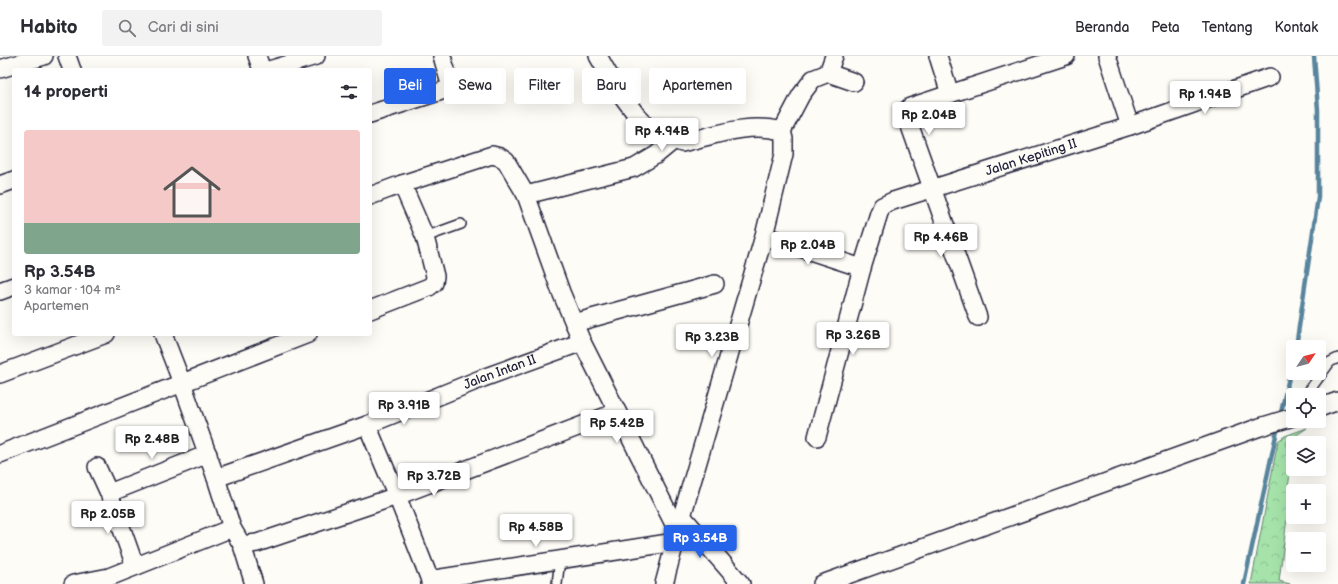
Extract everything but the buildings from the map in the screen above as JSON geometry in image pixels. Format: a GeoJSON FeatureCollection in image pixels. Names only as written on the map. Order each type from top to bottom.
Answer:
{"type":"FeatureCollection","features":[{"type":"Feature","properties":{"kind":"street"},"geometry":{"type":"LineString","coordinates":[[0,69],[44,56]]}},
{"type":"Feature","properties":{"kind":"street"},"geometry":{"type":"LineString","coordinates":[[67,56],[71,68]]}},
{"type":"Feature","properties":{"kind":"street"},"geometry":{"type":"LineString","coordinates":[[257,56],[261,68]]}},
{"type":"Feature","properties":{"kind":"street"},"geometry":{"type":"LineString","coordinates":[[276,68],[316,56]]}},
{"type":"Feature","properties":{"kind":"street"},"geometry":{"type":"LineString","coordinates":[[372,113],[448,89],[450,84],[442,56]]}},
{"type":"Feature","properties":{"kind":"street"},"geometry":{"type":"LineString","coordinates":[[598,56],[617,89],[638,116],[652,131],[673,141],[682,143],[741,129],[758,127],[769,127],[782,131]]}},
{"type":"Feature","properties":{"kind":"street"},"geometry":{"type":"LineString","coordinates":[[828,73],[834,56]]}},
{"type":"Feature","properties":{"kind":"street"},"geometry":{"type":"LineString","coordinates":[[938,56],[950,94]]}},
{"type":"Feature","properties":{"kind":"street"},"geometry":{"type":"LineString","coordinates":[[978,317],[906,115],[906,111],[910,107],[950,94],[1024,63],[1066,56]]}},
{"type":"Feature","properties":{"kind":"street"},"geometry":{"type":"LineString","coordinates":[[1107,56],[1130,126]]}},
{"type":"Feature","properties":{"kind":"street"},"geometry":{"type":"LineString","coordinates":[[664,584],[682,516],[764,236],[784,154],[784,139],[782,131],[801,95],[813,79],[828,73],[854,82]]}},
{"type":"Feature","properties":{"kind":"street","name":"Jalan Kepiting II"},"geometry":{"type":"LineString","coordinates":[[862,268],[882,206],[893,201],[1130,126],[1270,76]]}},
{"type":"Feature","properties":{"kind":"street"},"geometry":{"type":"LineString","coordinates":[[526,195],[634,168],[656,155],[673,141]]}},
{"type":"Feature","properties":{"kind":"street"},"geometry":{"type":"LineString","coordinates":[[372,195],[492,155],[500,157],[506,161],[526,195],[582,342],[676,537]]}},
{"type":"Feature","properties":{"kind":"street"},"geometry":{"type":"LineString","coordinates":[[0,185],[12,181]]}},
{"type":"Feature","properties":{"kind":"street"},"geometry":{"type":"LineString","coordinates":[[372,309],[429,287],[434,283],[435,276],[425,237],[402,184]]}},
{"type":"Feature","properties":{"kind":"street"},"geometry":{"type":"LineString","coordinates":[[764,236],[862,268],[817,437]]}},
{"type":"Feature","properties":{"kind":"street"},"geometry":{"type":"LineString","coordinates":[[574,323],[715,284]]}},
{"type":"Feature","properties":{"kind":"street"},"geometry":{"type":"LineString","coordinates":[[0,291],[12,287]]}},
{"type":"Feature","properties":{"kind":"street"},"geometry":{"type":"LineString","coordinates":[[0,374],[101,336]]}},
{"type":"Feature","properties":{"kind":"street"},"geometry":{"type":"LineString","coordinates":[[164,336],[208,454],[232,528],[242,545],[254,584]]}},
{"type":"Feature","properties":{"kind":"street"},"geometry":{"type":"LineString","coordinates":[[0,454],[303,336]]}},
{"type":"Feature","properties":{"kind":"street","name":"Jalan Intan II"},"geometry":{"type":"LineString","coordinates":[[216,478],[367,425],[483,378],[582,342]]}},
{"type":"Feature","properties":{"kind":"street"},"geometry":{"type":"LineString","coordinates":[[1326,405],[1338,401]]}},
{"type":"Feature","properties":{"kind":"street"},"geometry":{"type":"LineString","coordinates":[[242,545],[257,543],[397,496],[617,412]]}},
{"type":"Feature","properties":{"kind":"street"},"geometry":{"type":"LineString","coordinates":[[822,584],[1286,418]]}},
{"type":"Feature","properties":{"kind":"street"},"geometry":{"type":"LineString","coordinates":[[367,425],[397,496],[430,582],[676,537]]}},
{"type":"Feature","properties":{"kind":"street"},"geometry":{"type":"LineString","coordinates":[[109,493],[208,454]]}},
{"type":"Feature","properties":{"kind":"street"},"geometry":{"type":"LineString","coordinates":[[97,467],[109,493],[135,566]]}},
{"type":"Feature","properties":{"kind":"street"},"geometry":{"type":"LineString","coordinates":[[682,516],[740,584]]}},
{"type":"Feature","properties":{"kind":"street"},"geometry":{"type":"LineString","coordinates":[[73,584],[110,580],[135,566],[232,528]]}},
{"type":"Feature","properties":{"kind":"lane"},"geometry":{"type":"LineString","coordinates":[[425,237],[461,224]]}},
{"type":"Feature","properties":{"kind":"lane"},"geometry":{"type":"LineString","coordinates":[[1311,388],[1330,362],[1338,358]]}},
{"type":"Feature","properties":{"kind":"lane"},"geometry":{"type":"LineString","coordinates":[[557,584],[560,559]]}},
{"type":"Feature","properties":{"kind":"green space"},"geometry":{"type":"Polygon","coordinates":[[[1307,428],[1295,436],[1286,436],[1285,443],[1286,476],[1290,476],[1289,484],[1286,484],[1286,524],[1279,581],[1290,584],[1251,584],[1278,441],[1285,436],[1307,428]]]}},
{"type":"Feature","properties":{"kind":"waterway"},"geometry":{"type":"LineString","coordinates":[[1297,340],[1318,197],[1318,110],[1314,56]]}},
{"type":"Feature","properties":{"kind":"waterway"},"geometry":{"type":"LineString","coordinates":[[1280,417],[1288,380]]}},
{"type":"Feature","properties":{"kind":"waterway"},"geometry":{"type":"LineString","coordinates":[[1244,584],[1278,426]]}}]}
